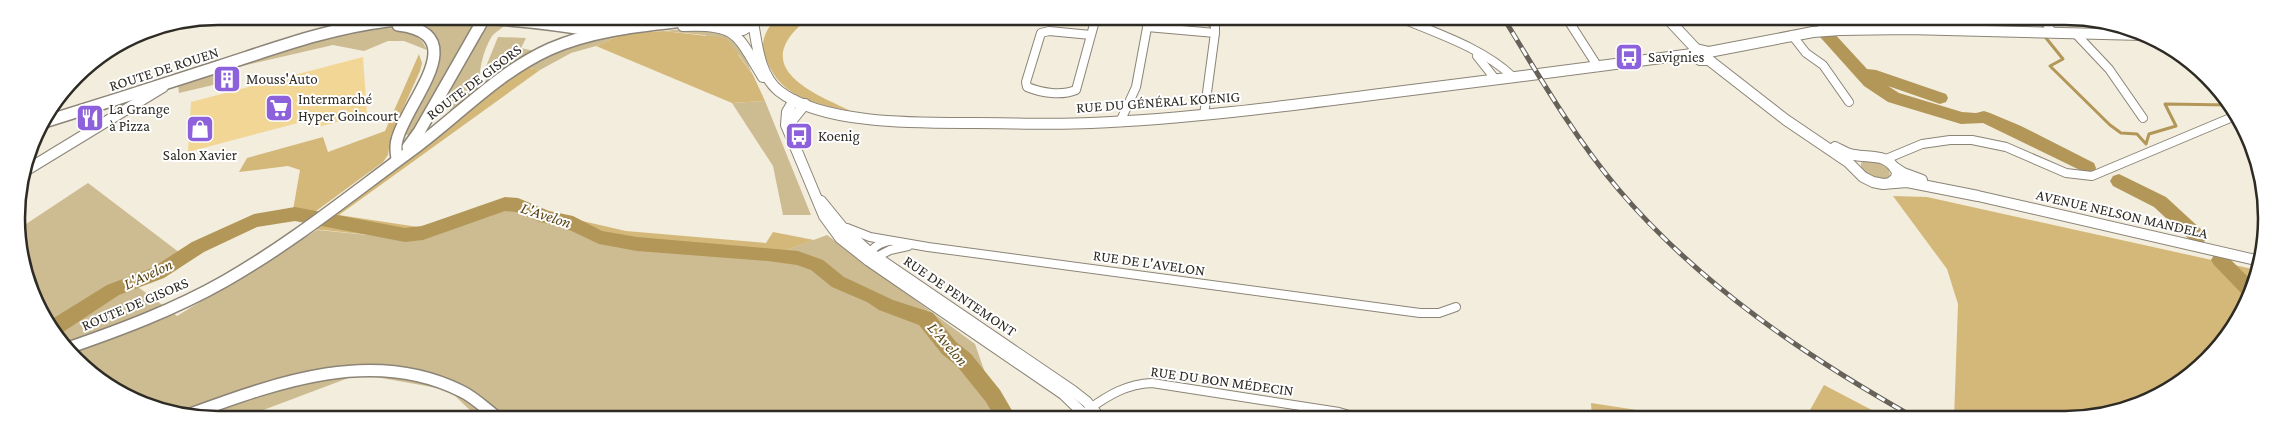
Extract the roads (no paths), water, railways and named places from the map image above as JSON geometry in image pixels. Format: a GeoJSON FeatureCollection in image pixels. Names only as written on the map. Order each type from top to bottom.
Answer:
{"type":"FeatureCollection","features":[{"type":"Feature","properties":{"kind":"main road"},"geometry":{"type":"LineString","coordinates":[[263,50],[334,25]]}},
{"type":"Feature","properties":{"kind":"main road"},"geometry":{"type":"LineString","coordinates":[[263,50],[367,25]]}},
{"type":"Feature","properties":{"kind":"main road"},"geometry":{"type":"LineString","coordinates":[[332,32],[373,25],[402,25],[423,31],[433,41],[435,47],[433,59],[398,134],[396,159]]}},
{"type":"Feature","properties":{"kind":"main road"},"geometry":{"type":"LineString","coordinates":[[396,159],[417,142],[435,104],[480,25]]}},
{"type":"Feature","properties":{"kind":"main road"},"geometry":{"type":"LineString","coordinates":[[571,25],[603,32]]}},
{"type":"Feature","properties":{"kind":"main road","name":"ROUTE DE GISORS"},"geometry":{"type":"LineString","coordinates":[[417,142],[534,57],[566,43],[603,32],[654,25]]}},
{"type":"Feature","properties":{"kind":"main road","name":"ROUTE DE ROUEN"},"geometry":{"type":"LineString","coordinates":[[55,116],[263,50]]}},
{"type":"Feature","properties":{"kind":"main road","name":"ROUTE DE ROUEN"},"geometry":{"type":"LineString","coordinates":[[52,119],[147,90],[170,80]]}},
{"type":"Feature","properties":{"kind":"main road"},"geometry":{"type":"LineString","coordinates":[[435,104],[437,110],[442,114],[458,114]]}},
{"type":"Feature","properties":{"kind":"main road"},"geometry":{"type":"LineString","coordinates":[[398,134],[404,141],[417,142]]}},
{"type":"Feature","properties":{"kind":"main road","name":"ROUTE DE GISORS"},"geometry":{"type":"LineString","coordinates":[[74,346],[123,329],[179,305],[224,282],[292,237],[396,159]]}},
{"type":"Feature","properties":{"kind":"main road"},"geometry":{"type":"LineString","coordinates":[[202,410],[305,377],[344,370],[378,368],[413,372],[446,383],[470,395],[489,411]]}},
{"type":"Feature","properties":{"kind":"street"},"geometry":{"type":"LineString","coordinates":[[616,30],[701,25],[727,30],[743,30],[748,25]]}},
{"type":"Feature","properties":{"kind":"street"},"geometry":{"type":"LineString","coordinates":[[754,25],[764,71],[777,89]]}},
{"type":"Feature","properties":{"kind":"street"},"geometry":{"type":"LineString","coordinates":[[1091,35],[1050,31],[1040,33],[1026,82],[1028,87],[1033,90],[1066,93],[1076,90],[1094,25]]}},
{"type":"Feature","properties":{"kind":"street"},"geometry":{"type":"LineString","coordinates":[[1204,115],[1215,25]]}},
{"type":"Feature","properties":{"kind":"street"},"geometry":{"type":"LineString","coordinates":[[1415,25],[1472,52],[1507,71],[1513,78]]}},
{"type":"Feature","properties":{"kind":"street"},"geometry":{"type":"LineString","coordinates":[[1571,25],[1598,66]]}},
{"type":"Feature","properties":{"kind":"street"},"geometry":{"type":"LineString","coordinates":[[1672,25],[1699,60],[1792,36],[1823,31],[1899,29],[2128,35]]}},
{"type":"Feature","properties":{"kind":"street"},"geometry":{"type":"LineString","coordinates":[[1820,25],[1823,31]]}},
{"type":"Feature","properties":{"kind":"street"},"geometry":{"type":"LineString","coordinates":[[2048,25],[2052,33]]}},
{"type":"Feature","properties":{"kind":"street"},"geometry":{"type":"LineString","coordinates":[[1120,122],[1136,88],[1147,26],[1214,32]]}},
{"type":"Feature","properties":{"kind":"street"},"geometry":{"type":"LineString","coordinates":[[727,30],[740,39],[763,78],[794,100],[804,104],[791,122],[790,134]]}},
{"type":"Feature","properties":{"kind":"street"},"geometry":{"type":"LineString","coordinates":[[2074,33],[2109,69],[2143,118]]}},
{"type":"Feature","properties":{"kind":"street"},"geometry":{"type":"LineString","coordinates":[[1792,36],[1806,53],[1823,65],[1850,102]]}},
{"type":"Feature","properties":{"kind":"street","name":"RUE DU GÉNÉRAL KOENIG"},"geometry":{"type":"LineString","coordinates":[[804,104],[850,114],[908,121],[1063,124],[1120,122],[1204,115],[1513,78],[1694,51]]}},
{"type":"Feature","properties":{"kind":"street"},"geometry":{"type":"LineString","coordinates":[[1472,52],[1496,80]]}},
{"type":"Feature","properties":{"kind":"street"},"geometry":{"type":"LineString","coordinates":[[1709,56],[1802,132],[1848,162],[1858,172],[1874,182],[1889,183],[1897,177],[1894,167],[1886,159],[1875,155],[1849,154],[1802,132]]}},
{"type":"Feature","properties":{"kind":"street"},"geometry":{"type":"LineString","coordinates":[[33,166],[117,115],[170,80]]}},
{"type":"Feature","properties":{"kind":"street"},"geometry":{"type":"LineString","coordinates":[[117,115],[147,90]]}},
{"type":"Feature","properties":{"kind":"street","name":"RUE DE PENTEMONT"},"geometry":{"type":"LineString","coordinates":[[794,100],[785,118],[786,125],[824,216],[832,229],[848,246],[872,257]]}},
{"type":"Feature","properties":{"kind":"street"},"geometry":{"type":"LineString","coordinates":[[111,101],[124,103],[124,106],[117,115]]}},
{"type":"Feature","properties":{"kind":"street"},"geometry":{"type":"LineString","coordinates":[[1886,159],[1922,144],[1950,140],[1972,140],[2006,147],[2066,173],[2092,176],[2230,118]]}},
{"type":"Feature","properties":{"kind":"street"},"geometry":{"type":"LineString","coordinates":[[1858,172],[1856,162],[1864,155]]}},
{"type":"Feature","properties":{"kind":"street","name":"AVENUE NELSON MANDELA"},"geometry":{"type":"LineString","coordinates":[[1894,167],[1907,175],[1978,196]]}},
{"type":"Feature","properties":{"kind":"street","name":"AVENUE NELSON MANDELA"},"geometry":{"type":"LineString","coordinates":[[1889,183],[1906,182],[1978,196],[2253,259]]}},
{"type":"Feature","properties":{"kind":"street","name":"RUE DE PENTEMONT"},"geometry":{"type":"LineString","coordinates":[[813,187],[839,224],[872,257],[1085,411]]}},
{"type":"Feature","properties":{"kind":"street","name":"RUE DE L'AVELON"},"geometry":{"type":"LineString","coordinates":[[839,224],[865,236],[928,247],[1420,313],[1438,313],[1456,307]]}},
{"type":"Feature","properties":{"kind":"street"},"geometry":{"type":"LineString","coordinates":[[872,257],[879,244],[891,240]]}},
{"type":"Feature","properties":{"kind":"street"},"geometry":{"type":"LineString","coordinates":[[872,257],[897,248],[928,247]]}},
{"type":"Feature","properties":{"kind":"street","name":"RUE DU BON MÉDECIN"},"geometry":{"type":"LineString","coordinates":[[1091,411],[1122,388],[1152,383],[1333,411]]}},
{"type":"Feature","properties":{"kind":"waterway"},"geometry":{"type":"LineString","coordinates":[[1817,25],[1870,82],[1894,98],[1933,108],[1961,118],[1976,119],[1984,117],[2015,130],[2088,168]]}},
{"type":"Feature","properties":{"kind":"waterway"},"geometry":{"type":"LineString","coordinates":[[2042,25],[2046,38],[2063,59],[2050,66],[2110,125],[2121,133],[2137,134],[2146,144],[2149,134],[2176,126],[2165,104],[2221,105]]}},
{"type":"Feature","properties":{"kind":"waterway"},"geometry":{"type":"LineString","coordinates":[[1870,74],[1940,98]]}},
{"type":"Feature","properties":{"kind":"waterway"},"geometry":{"type":"LineString","coordinates":[[2119,181],[2160,202],[2198,237]]}},
{"type":"Feature","properties":{"kind":"waterway","name":"L'Avelon"},"geometry":{"type":"LineString","coordinates":[[58,325],[113,290],[158,273],[198,247],[254,221],[295,214],[405,235],[423,233],[505,204],[518,205],[546,217],[567,221],[599,237],[637,244],[768,254],[798,258],[817,265],[838,282],[873,297],[886,305],[926,319],[949,348],[964,360],[993,396],[1002,411]]}},
{"type":"Feature","properties":{"kind":"waterway"},"geometry":{"type":"LineString","coordinates":[[2220,260],[2245,286]]}},
{"type":"Feature","properties":{"kind":"railway"},"geometry":{"type":"LineString","coordinates":[[1508,25],[1587,149],[1619,190],[1651,225],[1685,258],[1757,317],[1836,371],[1903,411]]}},
{"type":"Feature","properties":{"kind":"place","name":"Savignies"},"geometry":{"type":"Point","coordinates":[1629,57]}},
{"type":"Feature","properties":{"kind":"place","name":"Mouss'Auto"},"geometry":{"type":"Point","coordinates":[227,79]}},
{"type":"Feature","properties":{"kind":"place","name":"Intermarché Hyper Goincourt"},"geometry":{"type":"Point","coordinates":[279,108]}},
{"type":"Feature","properties":{"kind":"place","name":"La Grange à Pizza"},"geometry":{"type":"Point","coordinates":[90,118]}},
{"type":"Feature","properties":{"kind":"place","name":"Salon Xavier"},"geometry":{"type":"Point","coordinates":[200,129]}},
{"type":"Feature","properties":{"kind":"place","name":"Koenig"},"geometry":{"type":"Point","coordinates":[799,136]}}]}
